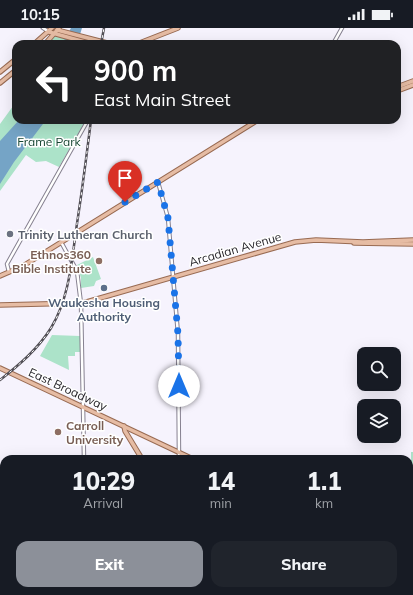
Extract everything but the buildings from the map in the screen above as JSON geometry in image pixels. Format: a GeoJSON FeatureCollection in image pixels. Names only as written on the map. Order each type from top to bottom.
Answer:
{"type":"FeatureCollection","features":[{"type":"Feature","properties":{"kind":"main road"},"geometry":{"type":"LineString","coordinates":[[147,40],[178,28]]}},
{"type":"Feature","properties":{"kind":"main road"},"geometry":{"type":"LineString","coordinates":[[54,30],[80,39],[92,40]]}},
{"type":"Feature","properties":{"kind":"main road"},"geometry":{"type":"LineString","coordinates":[[54,30],[65,35]]}},
{"type":"Feature","properties":{"kind":"main road"},"geometry":{"type":"LineString","coordinates":[[40,40],[54,30]]}},
{"type":"Feature","properties":{"kind":"main road"},"geometry":{"type":"LineString","coordinates":[[48,40],[54,30]]}},
{"type":"Feature","properties":{"kind":"main road"},"geometry":{"type":"LineString","coordinates":[[0,72],[12,62]]}},
{"type":"Feature","properties":{"kind":"main road"},"geometry":{"type":"LineString","coordinates":[[0,83],[12,73]]}},
{"type":"Feature","properties":{"kind":"main road"},"geometry":{"type":"LineString","coordinates":[[401,86],[413,81]]}},
{"type":"Feature","properties":{"kind":"main road"},"geometry":{"type":"LineString","coordinates":[[401,90],[413,85]]}},
{"type":"Feature","properties":{"kind":"main road"},"geometry":{"type":"LineString","coordinates":[[0,276],[61,242],[252,124]]}},
{"type":"Feature","properties":{"kind":"main road","name":"Arcadian Avenue"},"geometry":{"type":"LineString","coordinates":[[0,305],[81,304],[287,244],[309,240],[413,244]]}},
{"type":"Feature","properties":{"kind":"main road","name":"Arcadian Avenue"},"geometry":{"type":"LineString","coordinates":[[368,243],[413,240]]}},
{"type":"Feature","properties":{"kind":"main road","name":"East Broadway"},"geometry":{"type":"LineString","coordinates":[[0,368],[185,455]]}},
{"type":"Feature","properties":{"kind":"main road"},"geometry":{"type":"LineString","coordinates":[[76,404],[80,403],[83,398]]}},
{"type":"Feature","properties":{"kind":"main road"},"geometry":{"type":"LineString","coordinates":[[124,426],[125,431],[140,455]]}},
{"type":"Feature","properties":{"kind":"street"},"geometry":{"type":"LineString","coordinates":[[44,28],[54,30]]}},
{"type":"Feature","properties":{"kind":"street"},"geometry":{"type":"LineString","coordinates":[[335,40],[342,28]]}},
{"type":"Feature","properties":{"kind":"street"},"geometry":{"type":"LineString","coordinates":[[9,272],[7,264],[86,124]]}},
{"type":"Feature","properties":{"kind":"street"},"geometry":{"type":"LineString","coordinates":[[158,182],[168,218],[179,341],[179,452]]}},
{"type":"Feature","properties":{"kind":"street"},"geometry":{"type":"LineString","coordinates":[[61,242],[77,271],[81,304],[84,455]]}},
{"type":"Feature","properties":{"kind":"green space"},"geometry":{"type":"Polygon","coordinates":[[[56,35],[74,40],[51,40],[56,35]]]}},
{"type":"Feature","properties":{"kind":"green space","name":"Frame Park"},"geometry":{"type":"Polygon","coordinates":[[[12,108],[12,124],[84,124],[59,167],[46,161],[36,162],[26,155],[0,191],[0,124],[12,108]]]}},
{"type":"Feature","properties":{"kind":"green space"},"geometry":{"type":"Polygon","coordinates":[[[93,257],[101,279],[96,281],[94,286],[81,288],[81,278],[77,265],[93,257]]]}},
{"type":"Feature","properties":{"kind":"green space"},"geometry":{"type":"Polygon","coordinates":[[[52,335],[80,336],[81,352],[75,352],[75,356],[68,356],[69,370],[40,356],[52,335]]]}},
{"type":"Feature","properties":{"kind":"water"},"geometry":{"type":"Polygon","coordinates":[[[71,28],[82,28],[78,40],[64,40],[71,28]]]}},
{"type":"Feature","properties":{"kind":"water"},"geometry":{"type":"Polygon","coordinates":[[[15,124],[43,124],[14,162],[0,184],[0,141],[15,124]]]}},
{"type":"Feature","properties":{"kind":"railway"},"geometry":{"type":"LineString","coordinates":[[102,40],[104,28]]}},
{"type":"Feature","properties":{"kind":"railway"},"geometry":{"type":"LineString","coordinates":[[0,380],[34,350],[46,336],[58,315],[63,302],[70,274],[90,124]]}},
{"type":"Feature","properties":{"kind":"place","name":"Trinity Lutheran Church"},"geometry":{"type":"Point","coordinates":[10,234]}},
{"type":"Feature","properties":{"kind":"place","name":"Ethnos360 Bible Institute"},"geometry":{"type":"Point","coordinates":[99,261]}},
{"type":"Feature","properties":{"kind":"place","name":"Waukesha Housing Authority"},"geometry":{"type":"Point","coordinates":[104,288]}},
{"type":"Feature","properties":{"kind":"place","name":"Carroll University"},"geometry":{"type":"Point","coordinates":[58,432]}},
{"type":"Feature","properties":{"kind":"route"},"geometry":{"type":"LineString","coordinates":[[125,202],[158,182],[168,218],[179,341],[179,386]]}}]}
